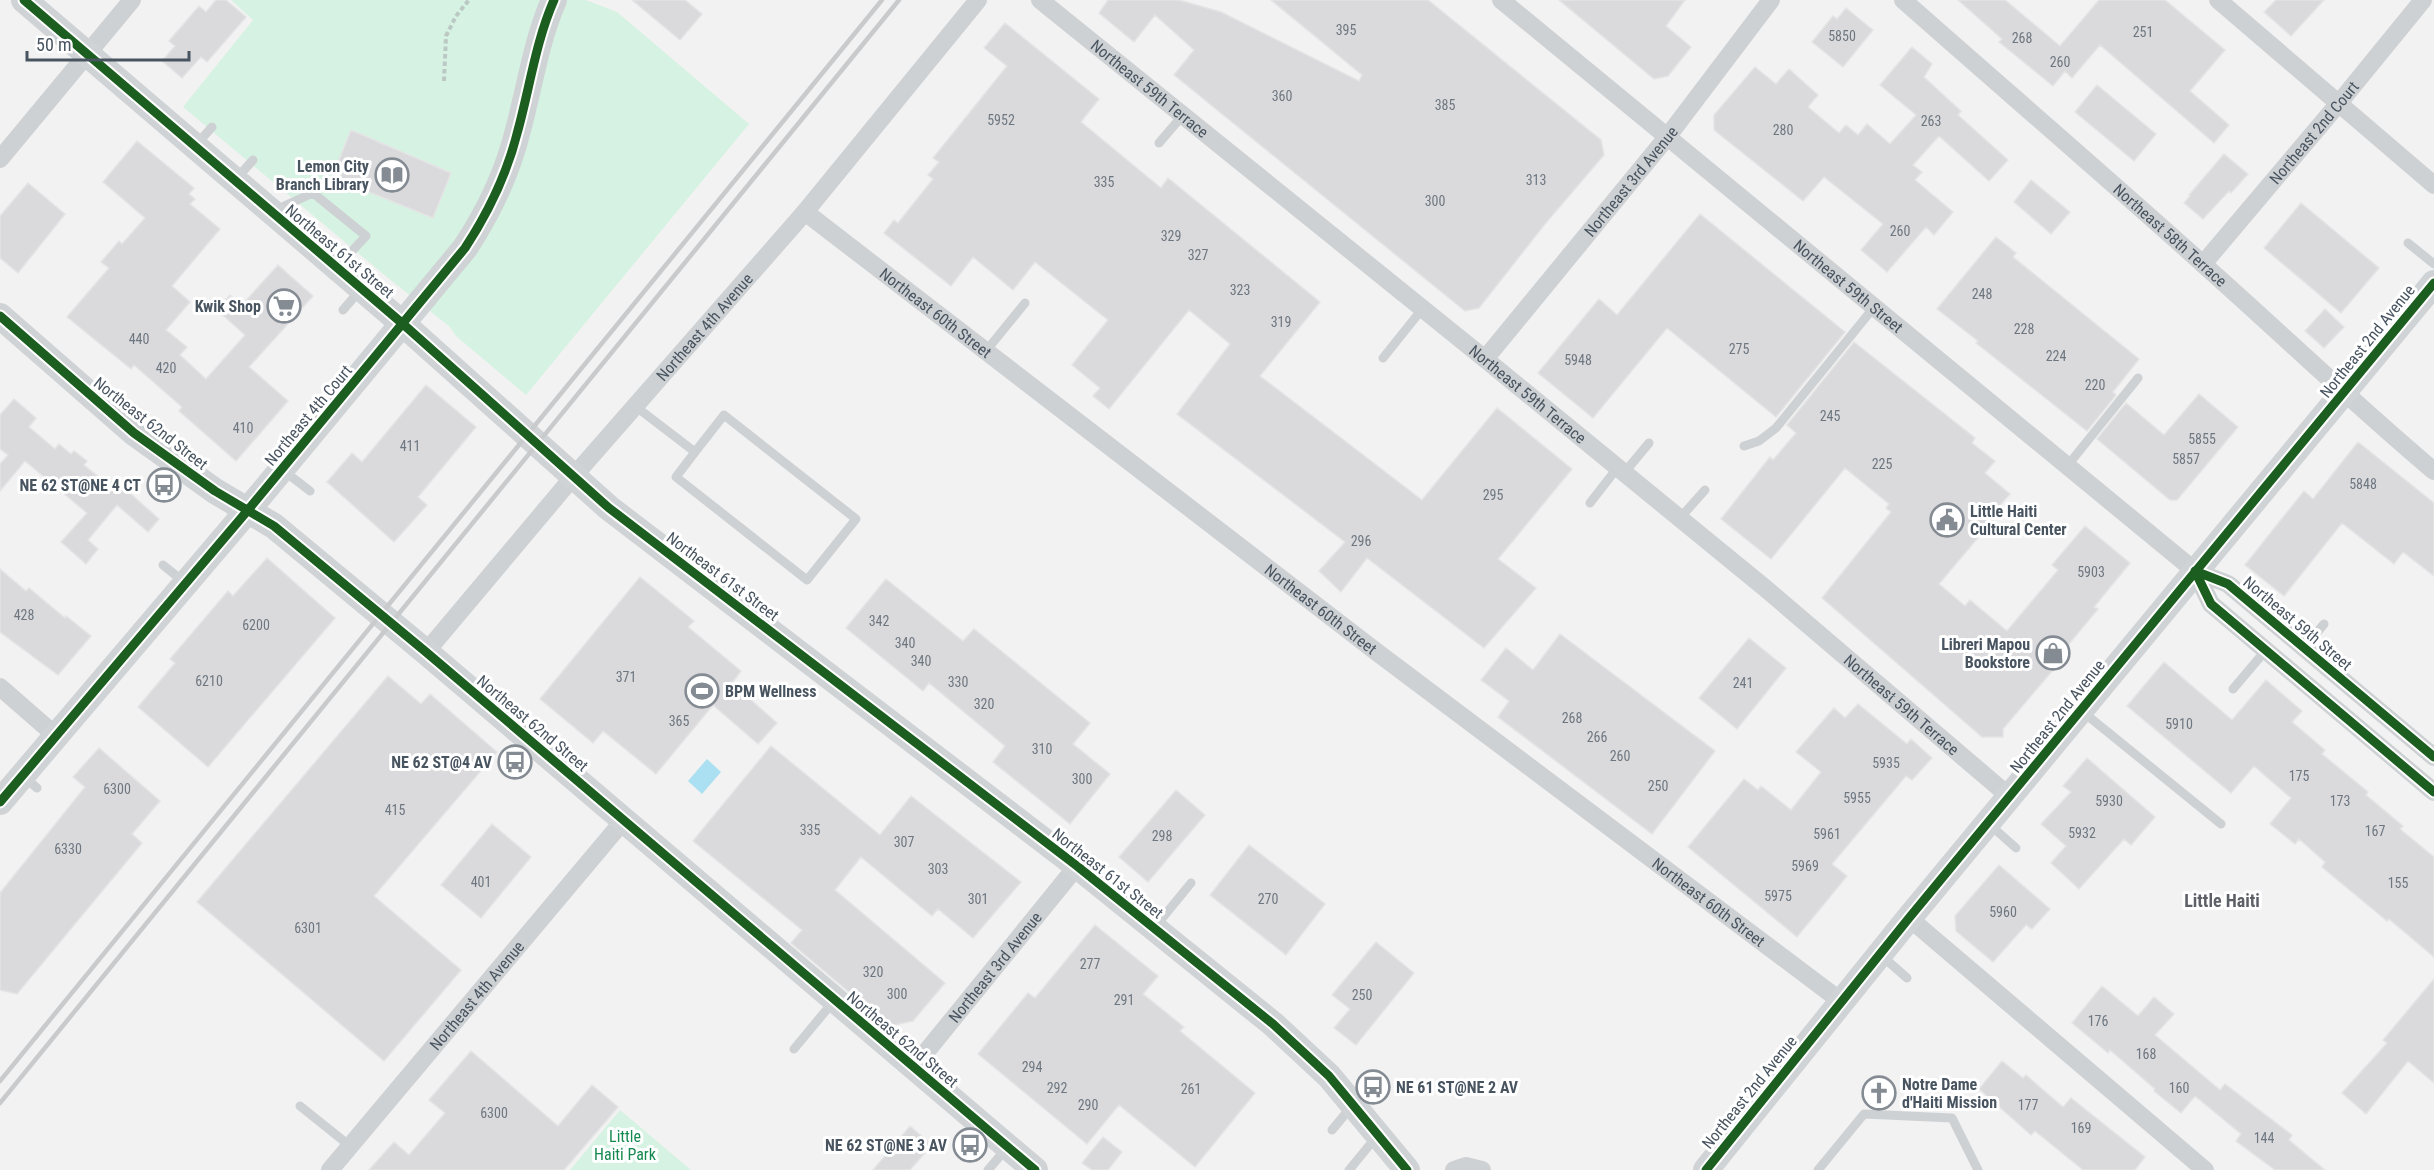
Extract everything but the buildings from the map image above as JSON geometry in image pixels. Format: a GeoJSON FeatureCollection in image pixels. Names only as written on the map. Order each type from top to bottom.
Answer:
{"type":"FeatureCollection","features":[{"type":"Feature","properties":{"kind":"main road","name":"Northeast 61st Street"},"geometry":{"type":"LineString","coordinates":[[24,0],[403,324],[609,508],[1077,866],[1154,928],[1194,966],[1274,1024],[1329,1076],[1407,1170]]}},
{"type":"Feature","properties":{"kind":"main road","name":"Northeast 4th Court"},"geometry":{"type":"LineString","coordinates":[[0,802],[30,782],[56,735],[248,510],[465,248],[485,214],[514,143],[541,34],[554,0]]}},
{"type":"Feature","properties":{"kind":"main road","name":"Northeast 2nd Avenue"},"geometry":{"type":"LineString","coordinates":[[1706,1170],[1909,918],[2434,283]]}},
{"type":"Feature","properties":{"kind":"main road","name":"Northeast 62nd Street"},"geometry":{"type":"LineString","coordinates":[[0,316],[134,432],[177,466],[274,526],[426,652],[1035,1170]]}},
{"type":"Feature","properties":{"kind":"street"},"geometry":{"type":"LineString","coordinates":[[0,159],[132,0]]}},
{"type":"Feature","properties":{"kind":"street","name":"Northeast 4th Avenue"},"geometry":{"type":"LineString","coordinates":[[426,652],[573,477],[805,212],[978,0]]}},
{"type":"Feature","properties":{"kind":"street","name":"Northeast 59th Terrace"},"geometry":{"type":"LineString","coordinates":[[1040,0],[1680,518],[2010,797]]}},
{"type":"Feature","properties":{"kind":"street","name":"Northeast 59th Street"},"geometry":{"type":"LineString","coordinates":[[1502,0],[2195,571],[2228,584],[2434,757]]}},
{"type":"Feature","properties":{"kind":"street","name":"Northeast 3rd Avenue"},"geometry":{"type":"LineString","coordinates":[[1485,358],[1668,136],[1771,0]]}},
{"type":"Feature","properties":{"kind":"street","name":"Northeast 58th Terrace"},"geometry":{"type":"LineString","coordinates":[[1902,0],[2203,264],[2344,393],[2434,471]]}},
{"type":"Feature","properties":{"kind":"street"},"geometry":{"type":"LineString","coordinates":[[2218,0],[2434,185]]}},
{"type":"Feature","properties":{"kind":"street","name":"Northeast 2nd Court"},"geometry":{"type":"LineString","coordinates":[[2203,264],[2339,104],[2423,0]]}},
{"type":"Feature","properties":{"kind":"street","name":"Northeast 60th Street"},"geometry":{"type":"LineString","coordinates":[[805,212],[1387,660],[1842,1002]]}},
{"type":"Feature","properties":{"kind":"street","name":"Northeast 59th Street"},"geometry":{"type":"LineString","coordinates":[[2195,571],[2211,604],[2434,792]]}},
{"type":"Feature","properties":{"kind":"street"},"geometry":{"type":"LineString","coordinates":[[0,687],[56,735]]}},
{"type":"Feature","properties":{"kind":"street","name":"Northeast 4th Avenue"},"geometry":{"type":"LineString","coordinates":[[330,1170],[624,820]]}},
{"type":"Feature","properties":{"kind":"street","name":"Northeast 3rd Avenue"},"geometry":{"type":"LineString","coordinates":[[913,1068],[1077,866]]}},
{"type":"Feature","properties":{"kind":"street"},"geometry":{"type":"LineString","coordinates":[[1909,918],[2205,1170]]}},
{"type":"Feature","properties":{"kind":"street"},"geometry":{"type":"LineString","coordinates":[[1454,1170],[1466,1166],[1482,1170]]}},
{"type":"Feature","properties":{"kind":"lane"},"geometry":{"type":"LineString","coordinates":[[1159,143],[1184,115]]}},
{"type":"Feature","properties":{"kind":"lane"},"geometry":{"type":"LineString","coordinates":[[195,146],[212,127]]}},
{"type":"Feature","properties":{"kind":"lane"},"geometry":{"type":"LineString","coordinates":[[235,181],[253,160]]}},
{"type":"Feature","properties":{"kind":"lane"},"geometry":{"type":"LineString","coordinates":[[271,212],[313,193],[366,236],[336,268]]}},
{"type":"Feature","properties":{"kind":"lane"},"geometry":{"type":"LineString","coordinates":[[2408,243],[2434,264]]}},
{"type":"Feature","properties":{"kind":"lane"},"geometry":{"type":"LineString","coordinates":[[343,310],[361,289]]}},
{"type":"Feature","properties":{"kind":"lane"},"geometry":{"type":"LineString","coordinates":[[986,351],[1025,303]]}},
{"type":"Feature","properties":{"kind":"lane"},"geometry":{"type":"LineString","coordinates":[[1744,446],[1759,441],[1776,428],[1875,306]]}},
{"type":"Feature","properties":{"kind":"lane"},"geometry":{"type":"LineString","coordinates":[[1383,358],[1423,308]]}},
{"type":"Feature","properties":{"kind":"lane"},"geometry":{"type":"LineString","coordinates":[[2067,465],[2138,378]]}},
{"type":"Feature","properties":{"kind":"lane"},"geometry":{"type":"LineString","coordinates":[[635,406],[695,452]]}},
{"type":"Feature","properties":{"kind":"lane"},"geometry":{"type":"LineString","coordinates":[[724,415],[856,519],[807,580],[676,477],[695,452],[724,415]]}},
{"type":"Feature","properties":{"kind":"lane"},"geometry":{"type":"LineString","coordinates":[[1590,503],[1649,442]]}},
{"type":"Feature","properties":{"kind":"lane"},"geometry":{"type":"LineString","coordinates":[[282,469],[310,491]]}},
{"type":"Feature","properties":{"kind":"lane"},"geometry":{"type":"LineString","coordinates":[[1680,518],[1705,490]]}},
{"type":"Feature","properties":{"kind":"lane"},"geometry":{"type":"LineString","coordinates":[[163,565],[185,583]]}},
{"type":"Feature","properties":{"kind":"lane"},"geometry":{"type":"LineString","coordinates":[[2304,648],[2324,624]]}},
{"type":"Feature","properties":{"kind":"lane"},"geometry":{"type":"LineString","coordinates":[[2233,689],[2266,650]]}},
{"type":"Feature","properties":{"kind":"lane"},"geometry":{"type":"LineString","coordinates":[[2081,710],[2221,824]]}},
{"type":"Feature","properties":{"kind":"lane"},"geometry":{"type":"LineString","coordinates":[[1988,823],[2016,848]]}},
{"type":"Feature","properties":{"kind":"lane"},"geometry":{"type":"LineString","coordinates":[[1154,928],[1191,883]]}},
{"type":"Feature","properties":{"kind":"lane"},"geometry":{"type":"LineString","coordinates":[[1880,954],[1907,978]]}},
{"type":"Feature","properties":{"kind":"lane"},"geometry":{"type":"LineString","coordinates":[[794,1048],[834,1000]]}},
{"type":"Feature","properties":{"kind":"lane"},"geometry":{"type":"LineString","coordinates":[[1332,1130],[1353,1104]]}},
{"type":"Feature","properties":{"kind":"lane"},"geometry":{"type":"LineString","coordinates":[[300,1106],[350,1146]]}},
{"type":"Feature","properties":{"kind":"lane"},"geometry":{"type":"LineString","coordinates":[[1818,1170],[1864,1114],[1952,1118],[1978,1170]]}},
{"type":"Feature","properties":{"kind":"lane"},"geometry":{"type":"LineString","coordinates":[[1349,1170],[1379,1134]]}},
{"type":"Feature","properties":{"kind":"lane"},"geometry":{"type":"LineString","coordinates":[[988,1170],[1007,1147]]}},
{"type":"Feature","properties":{"kind":"path"},"geometry":{"type":"LineString","coordinates":[[444,81],[446,36],[456,16],[469,0]]}},
{"type":"Feature","properties":{"kind":"green space"},"geometry":{"type":"Polygon","coordinates":[[[231,0],[586,0],[617,12],[749,124],[526,395],[456,336],[449,326],[183,107],[253,20],[231,0]]]}},
{"type":"Feature","properties":{"kind":"green space","name":"Little Haiti Park"},"geometry":{"type":"Polygon","coordinates":[[[620,1110],[691,1170],[570,1170],[620,1110]]]}},
{"type":"Feature","properties":{"kind":"water"},"geometry":{"type":"Polygon","coordinates":[[[707,759],[721,772],[702,794],[688,781],[707,759]]]}},
{"type":"Feature","properties":{"kind":"railway"},"geometry":{"type":"LineString","coordinates":[[0,1081],[882,0]]}},
{"type":"Feature","properties":{"kind":"railway"},"geometry":{"type":"LineString","coordinates":[[0,1103],[899,0]]}},
{"type":"Feature","properties":{"kind":"cycle path"},"geometry":{"type":"LineString","coordinates":[[24,0],[403,324],[609,508],[1077,866],[1273,1024],[1329,1076],[1407,1170]]}},
{"type":"Feature","properties":{"kind":"cycle path"},"geometry":{"type":"LineString","coordinates":[[0,802],[248,510],[465,248],[482,221],[509,161],[538,48],[554,0]]}},
{"type":"Feature","properties":{"kind":"cycle path"},"geometry":{"type":"LineString","coordinates":[[1706,1170],[1909,918],[2434,283]]}},
{"type":"Feature","properties":{"kind":"cycle path"},"geometry":{"type":"LineString","coordinates":[[0,316],[134,433],[215,491],[274,526],[426,652],[1035,1170]]}},
{"type":"Feature","properties":{"kind":"cycle path"},"geometry":{"type":"LineString","coordinates":[[2195,571],[2211,604],[2434,792]]}},
{"type":"Feature","properties":{"kind":"cycle path"},"geometry":{"type":"LineString","coordinates":[[2195,571],[2228,584],[2434,757]]}},
{"type":"Feature","properties":{"kind":"place","name":"Lemon City Branch Library"},"geometry":{"type":"Point","coordinates":[392,175]}},
{"type":"Feature","properties":{"kind":"place","name":"Kwik Shop"},"geometry":{"type":"Point","coordinates":[284,306]}},
{"type":"Feature","properties":{"kind":"place","name":"NE 62 ST@NE 4 CT"},"geometry":{"type":"Point","coordinates":[164,485]}},
{"type":"Feature","properties":{"kind":"place","name":"Little Haiti Cultural Center"},"geometry":{"type":"Point","coordinates":[1947,520]}},
{"type":"Feature","properties":{"kind":"place","name":"Libreri Mapou Bookstore"},"geometry":{"type":"Point","coordinates":[2053,653]}},
{"type":"Feature","properties":{"kind":"place","name":"BPM Wellness"},"geometry":{"type":"Point","coordinates":[702,691]}},
{"type":"Feature","properties":{"kind":"place","name":"NE 62 ST@4 AV"},"geometry":{"type":"Point","coordinates":[515,762]}},
{"type":"Feature","properties":{"kind":"place","name":"NE 61 ST@NE 2 AV"},"geometry":{"type":"Point","coordinates":[1373,1087]}},
{"type":"Feature","properties":{"kind":"place","name":"Notre Dame d'Haiti Mission"},"geometry":{"type":"Point","coordinates":[1879,1093]}},
{"type":"Feature","properties":{"kind":"place","name":"NE 62 ST@NE 3 AV"},"geometry":{"type":"Point","coordinates":[970,1145]}},
{"type":"Feature","properties":{"kind":"district","name":"Little Haiti"},"geometry":{"type":"Point","coordinates":[2222,901]}}]}
